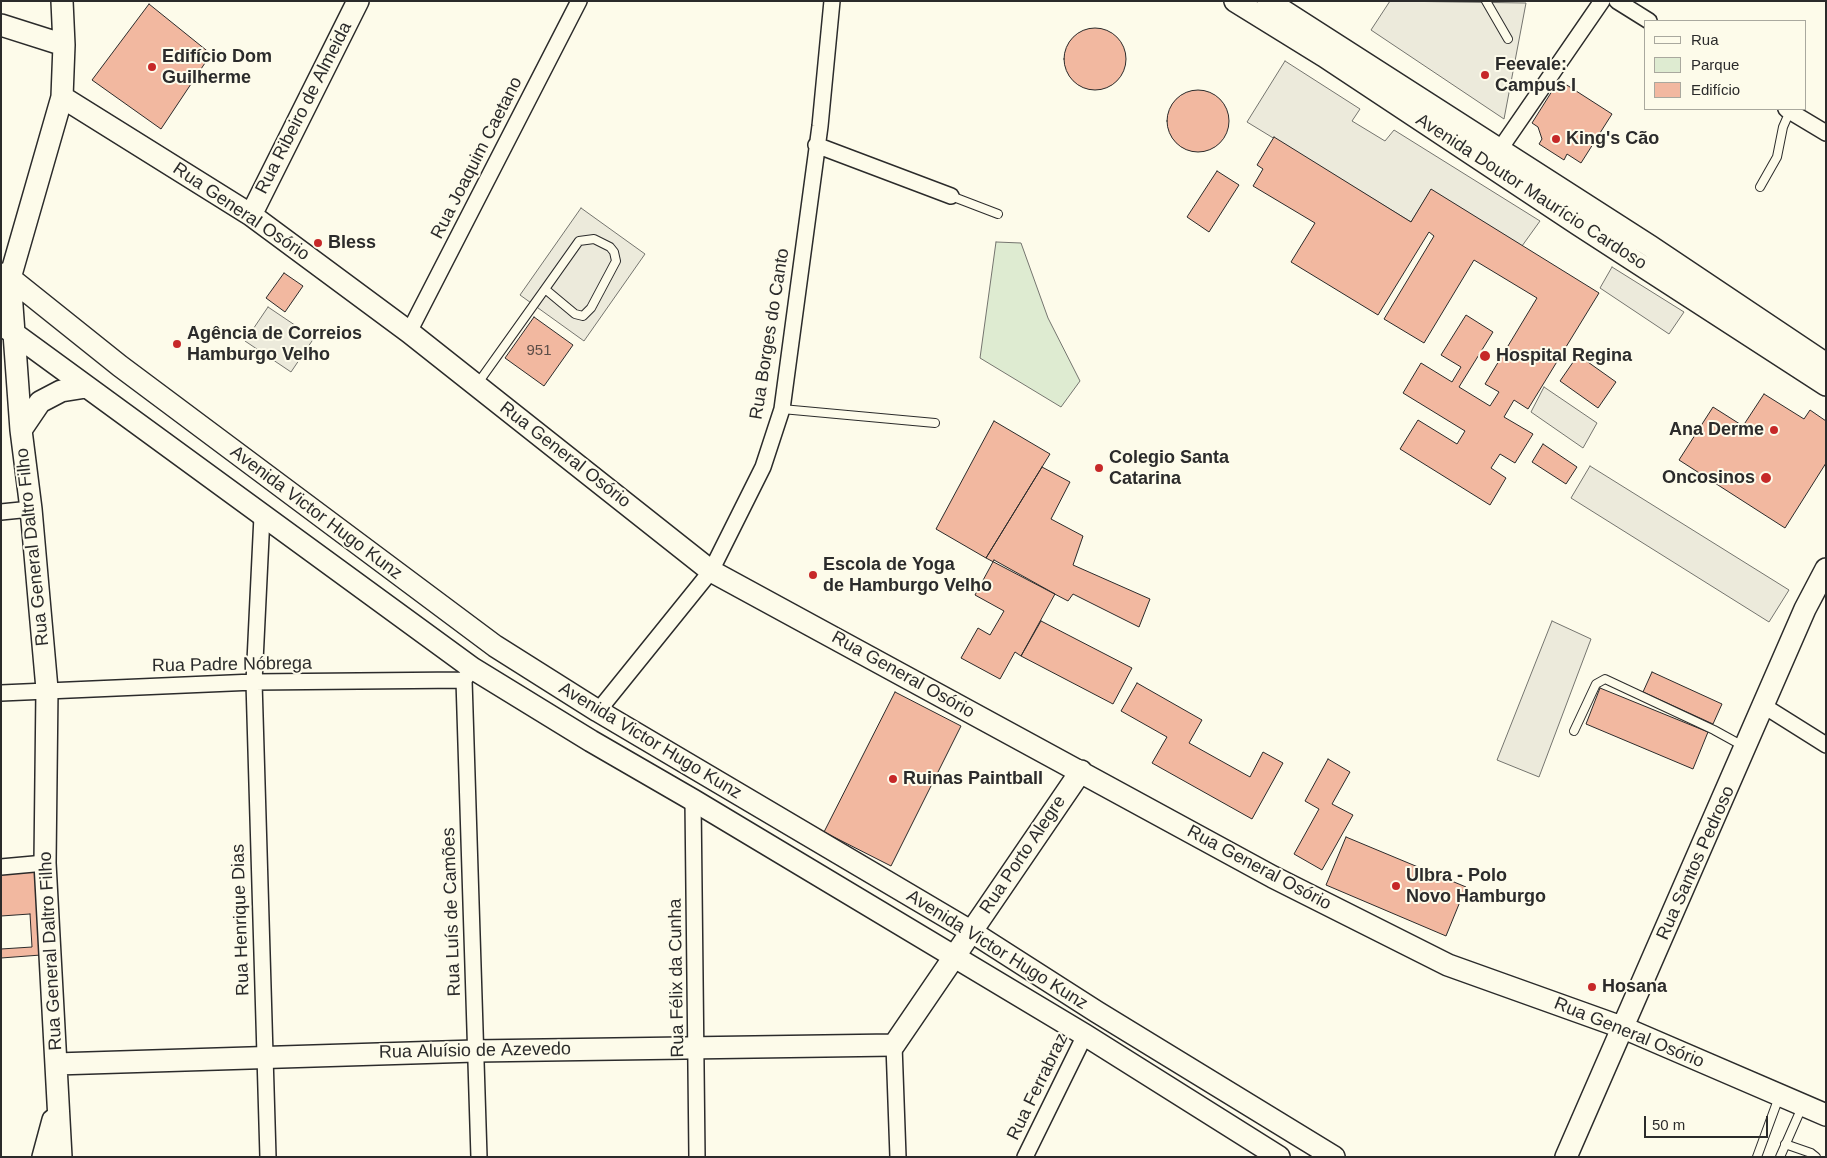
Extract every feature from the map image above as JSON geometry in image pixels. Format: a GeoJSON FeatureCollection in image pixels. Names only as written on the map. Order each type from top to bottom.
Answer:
{"type":"FeatureCollection","features":[{"type":"Feature","properties":{"kind":"main road","name":"Rua General Daltro Filho"},"geometry":{"type":"LineString","coordinates":[[61,1157],[45,863],[47,689],[31,509],[8,330],[6,276],[62,96],[64,45],[62,1]]}},
{"type":"Feature","properties":{"kind":"main road","name":"Rua Ribeiro de Almeida"},"geometry":{"type":"LineString","coordinates":[[251,215],[358,1]]}},
{"type":"Feature","properties":{"kind":"main road","name":"Avenida Doutor Maurício Cardoso"},"geometry":{"type":"LineString","coordinates":[[1235,1],[1328,48]]}},
{"type":"Feature","properties":{"kind":"main road","name":"Avenida Doutor Maurício Cardoso"},"geometry":{"type":"LineString","coordinates":[[1268,1],[1328,48],[1751,325],[1826,385]]}},
{"type":"Feature","properties":{"kind":"main road"},"geometry":{"type":"LineString","coordinates":[[1,26],[64,45]]}},
{"type":"Feature","properties":{"kind":"main road","name":"Rua General Osório"},"geometry":{"type":"LineString","coordinates":[[62,96],[251,215],[409,332],[711,571],[1273,877],[1448,965],[1624,1028],[1826,1116]]}},
{"type":"Feature","properties":{"kind":"main road","name":"Avenida Doutor Maurício Cardoso"},"geometry":{"type":"LineString","coordinates":[[1469,140],[1500,149],[1515,171]]}},
{"type":"Feature","properties":{"kind":"main road","name":"Avenida Victor Hugo Kunz"},"geometry":{"type":"LineString","coordinates":[[6,276],[135,377],[488,640],[598,711],[972,932],[1097,1012],[1334,1157]]}},
{"type":"Feature","properties":{"kind":"main road","name":"Avenida Doutor Maurício Cardoso"},"geometry":{"type":"LineString","coordinates":[[1751,325],[1826,364]]}},
{"type":"Feature","properties":{"kind":"main road","name":"Avenida Victor Hugo Kunz"},"geometry":{"type":"LineString","coordinates":[[8,330],[262,516],[468,674],[591,741],[693,800],[1085,1035],[1279,1157]]}},
{"type":"Feature","properties":{"kind":"main road"},"geometry":{"type":"LineString","coordinates":[[21,430],[40,402],[61,390],[86,387]]}},
{"type":"Feature","properties":{"kind":"main road","name":"Rua Santos Pedroso"},"geometry":{"type":"LineString","coordinates":[[1566,1157],[1624,1028],[1805,609],[1826,569]]}},
{"type":"Feature","properties":{"kind":"main road","name":"Rua Porto Alegre"},"geometry":{"type":"LineString","coordinates":[[894,1045],[1081,771]]}},
{"type":"Feature","properties":{"kind":"main road","name":"Rua Aluísio de Azevedo"},"geometry":{"type":"LineString","coordinates":[[56,1064],[264,1056],[475,1051],[696,1046],[894,1045]]}},
{"type":"Feature","properties":{"kind":"main road"},"geometry":{"type":"LineString","coordinates":[[43,1157],[58,1100]]}},
{"type":"Feature","properties":{"kind":"street","name":"Rua Joaquim Caetano"},"geometry":{"type":"LineString","coordinates":[[409,332],[579,1]]}},
{"type":"Feature","properties":{"kind":"street","name":"Rua Borges do Canto"},"geometry":{"type":"LineString","coordinates":[[598,711],[711,571],[763,467],[782,409],[816,146],[832,1]]}},
{"type":"Feature","properties":{"kind":"street"},"geometry":{"type":"LineString","coordinates":[[1500,149],[1602,1]]}},
{"type":"Feature","properties":{"kind":"street"},"geometry":{"type":"LineString","coordinates":[[1617,1],[1647,20]]}},
{"type":"Feature","properties":{"kind":"street"},"geometry":{"type":"LineString","coordinates":[[1788,110],[1826,133]]}},
{"type":"Feature","properties":{"kind":"street"},"geometry":{"type":"LineString","coordinates":[[816,146],[951,196]]}},
{"type":"Feature","properties":{"kind":"street"},"geometry":{"type":"LineString","coordinates":[[1,512],[31,509]]}},
{"type":"Feature","properties":{"kind":"street","name":"Rua Henrique Dias"},"geometry":{"type":"LineString","coordinates":[[262,516],[254,682],[268,1157]]}},
{"type":"Feature","properties":{"kind":"street","name":"Rua Padre Nóbrega"},"geometry":{"type":"LineString","coordinates":[[1,693],[47,689],[468,674]]}},
{"type":"Feature","properties":{"kind":"street","name":"Rua Luís de Camões"},"geometry":{"type":"LineString","coordinates":[[468,674],[475,1051],[479,1157]]}},
{"type":"Feature","properties":{"kind":"street"},"geometry":{"type":"LineString","coordinates":[[1764,706],[1826,746]]}},
{"type":"Feature","properties":{"kind":"street","name":"Rua Félix da Cunha"},"geometry":{"type":"LineString","coordinates":[[693,800],[696,1157]]}},
{"type":"Feature","properties":{"kind":"street"},"geometry":{"type":"LineString","coordinates":[[1,867],[45,863]]}},
{"type":"Feature","properties":{"kind":"street","name":"Rua Ferrabraz"},"geometry":{"type":"LineString","coordinates":[[1025,1157],[1085,1035]]}},
{"type":"Feature","properties":{"kind":"street"},"geometry":{"type":"LineString","coordinates":[[894,1045],[898,1157]]}},
{"type":"Feature","properties":{"kind":"lane"},"geometry":{"type":"LineString","coordinates":[[1486,1],[1508,39]]}},
{"type":"Feature","properties":{"kind":"lane"},"geometry":{"type":"LineString","coordinates":[[1760,187],[1777,157],[1788,110]]}},
{"type":"Feature","properties":{"kind":"lane"},"geometry":{"type":"LineString","coordinates":[[951,196],[998,214]]}},
{"type":"Feature","properties":{"kind":"lane"},"geometry":{"type":"LineString","coordinates":[[476,385],[578,241],[594,239],[610,247],[614,252],[616,260],[591,308],[583,316],[575,314],[545,288]]}},
{"type":"Feature","properties":{"kind":"lane"},"geometry":{"type":"LineString","coordinates":[[782,409],[935,423]]}},
{"type":"Feature","properties":{"kind":"lane"},"geometry":{"type":"LineString","coordinates":[[1574,731],[1596,684],[1605,679],[1714,730],[1746,748]]}},
{"type":"Feature","properties":{"kind":"lane"},"geometry":{"type":"LineString","coordinates":[[1757,1157],[1780,1096]]}},
{"type":"Feature","properties":{"kind":"lane"},"geometry":{"type":"LineString","coordinates":[[1780,1157],[1802,1105]]}},
{"type":"Feature","properties":{"kind":"lane"},"geometry":{"type":"LineString","coordinates":[[1785,1144],[1811,1153],[1816,1157]]}},
{"type":"Feature","properties":{"kind":"green space"},"geometry":{"type":"Polygon","coordinates":[[[996,242],[1021,243],[1048,318],[1080,381],[1061,407],[980,358],[996,242]]]}},
{"type":"Feature","properties":{"kind":"shaded area","name":"Feevale: Campus I"},"geometry":{"type":"Polygon","coordinates":[[[1390,1],[1526,3],[1504,119],[1371,30],[1390,1]]]}},
{"type":"Feature","properties":{"kind":"shaded area"},"geometry":{"type":"Polygon","coordinates":[[[1285,61],[1360,109],[1352,121],[1385,141],[1394,130],[1540,221],[1522,246],[1431,190],[1411,222],[1247,122],[1285,61]]]}},
{"type":"Feature","properties":{"kind":"shaded area"},"geometry":{"type":"Polygon","coordinates":[[[581,208],[645,254],[584,341],[520,295],[581,208]]]}},
{"type":"Feature","properties":{"kind":"shaded area"},"geometry":{"type":"Polygon","coordinates":[[[1612,267],[1684,312],[1669,334],[1600,288],[1612,267]]]}},
{"type":"Feature","properties":{"kind":"shaded area"},"geometry":{"type":"Polygon","coordinates":[[[268,307],[314,338],[291,372],[245,341],[268,307]]]}},
{"type":"Feature","properties":{"kind":"shaded area"},"geometry":{"type":"Polygon","coordinates":[[[1544,387],[1597,423],[1583,448],[1531,412],[1544,387]]]}},
{"type":"Feature","properties":{"kind":"shaded area"},"geometry":{"type":"Polygon","coordinates":[[[1590,466],[1789,590],[1769,622],[1571,498],[1590,466]]]}},
{"type":"Feature","properties":{"kind":"shaded area"},"geometry":{"type":"Polygon","coordinates":[[[1552,621],[1591,639],[1539,777],[1497,760],[1552,621]]]}},
{"type":"Feature","properties":{"kind":"building","name":"Edifício Dom Guilherme"},"geometry":{"type":"Polygon","coordinates":[[[149,4],[211,54],[161,129],[92,80],[149,4]]]}},
{"type":"Feature","properties":{"kind":"building"},"geometry":{"type":"Polygon","coordinates":[[[1095,28],[1107,30],[1117,37],[1124,47],[1126,59],[1124,71],[1117,81],[1107,88],[1095,90],[1083,88],[1073,81],[1066,71],[1064,59],[1066,47],[1073,37],[1083,30],[1095,28]]]}},
{"type":"Feature","properties":{"kind":"building"},"geometry":{"type":"Polygon","coordinates":[[[1559,80],[1612,114],[1581,163],[1567,154],[1564,160],[1539,144],[1542,139],[1538,127],[1532,123],[1559,80]]]}},
{"type":"Feature","properties":{"kind":"building"},"geometry":{"type":"Polygon","coordinates":[[[1198,90],[1210,92],[1220,99],[1227,109],[1229,121],[1227,133],[1220,143],[1210,150],[1198,152],[1186,150],[1176,143],[1169,133],[1167,121],[1169,109],[1176,99],[1186,92],[1198,90]]]}},
{"type":"Feature","properties":{"kind":"building"},"geometry":{"type":"Polygon","coordinates":[[[1274,137],[1411,222],[1431,189],[1599,293],[1528,409],[1514,400],[1504,417],[1533,434],[1515,463],[1500,454],[1491,468],[1506,478],[1490,505],[1400,449],[1418,420],[1457,444],[1465,431],[1403,393],[1421,363],[1452,382],[1461,367],[1441,355],[1466,315],[1493,332],[1459,387],[1490,406],[1499,392],[1485,384],[1537,298],[1474,260],[1424,343],[1384,319],[1434,236],[1429,232],[1378,315],[1291,262],[1315,223],[1253,186],[1263,169],[1257,165],[1274,137]]]}},
{"type":"Feature","properties":{"kind":"building"},"geometry":{"type":"Polygon","coordinates":[[[1217,171],[1239,185],[1209,232],[1187,217],[1217,171]]]}},
{"type":"Feature","properties":{"kind":"building"},"geometry":{"type":"Polygon","coordinates":[[[284,273],[303,286],[285,312],[266,298],[284,273]]]}},
{"type":"Feature","properties":{"kind":"building"},"geometry":{"type":"Polygon","coordinates":[[[534,317],[573,345],[544,386],[505,358],[534,317]]]}},
{"type":"Feature","properties":{"kind":"building"},"geometry":{"type":"Polygon","coordinates":[[[1578,355],[1616,382],[1598,408],[1560,381],[1578,355]]]}},
{"type":"Feature","properties":{"kind":"building"},"geometry":{"type":"Polygon","coordinates":[[[1764,394],[1804,419],[1810,410],[1826,421],[1826,463],[1785,528],[1679,460],[1713,407],[1743,426],[1764,394]]]}},
{"type":"Feature","properties":{"kind":"building"},"geometry":{"type":"Polygon","coordinates":[[[994,421],[1050,454],[986,558],[936,529],[994,421]]]}},
{"type":"Feature","properties":{"kind":"building"},"geometry":{"type":"Polygon","coordinates":[[[1543,444],[1577,467],[1566,484],[1532,462],[1543,444]]]}},
{"type":"Feature","properties":{"kind":"building"},"geometry":{"type":"Polygon","coordinates":[[[1042,467],[1070,482],[1051,519],[1083,536],[1073,565],[1150,599],[1139,627],[1073,594],[1068,601],[986,558],[1042,467]]]}},
{"type":"Feature","properties":{"kind":"building"},"geometry":{"type":"Polygon","coordinates":[[[994,560],[1055,594],[1021,656],[1015,652],[1000,679],[961,658],[978,628],[990,635],[1004,611],[975,595],[994,560]]]}},
{"type":"Feature","properties":{"kind":"building"},"geometry":{"type":"Polygon","coordinates":[[[1041,621],[1132,668],[1113,704],[1021,656],[1041,621]]]}},
{"type":"Feature","properties":{"kind":"building"},"geometry":{"type":"Polygon","coordinates":[[[1652,672],[1722,704],[1713,724],[1643,692],[1652,672]]]}},
{"type":"Feature","properties":{"kind":"building"},"geometry":{"type":"Polygon","coordinates":[[[1137,683],[1202,720],[1189,743],[1250,777],[1263,752],[1283,763],[1252,819],[1152,763],[1167,737],[1121,711],[1137,683]]]}},
{"type":"Feature","properties":{"kind":"building"},"geometry":{"type":"Polygon","coordinates":[[[1600,688],[1708,732],[1693,769],[1586,724],[1600,688]]]}},
{"type":"Feature","properties":{"kind":"building","name":"Ruinas Paintball"},"geometry":{"type":"Polygon","coordinates":[[[895,692],[961,726],[891,866],[824,832],[895,692]]]}},
{"type":"Feature","properties":{"kind":"building"},"geometry":{"type":"Polygon","coordinates":[[[1328,759],[1350,772],[1332,804],[1353,815],[1322,870],[1294,854],[1319,809],[1305,801],[1328,759]]]}},
{"type":"Feature","properties":{"kind":"building","name":"Ulbra - Polo Novo Hamburgo"},"geometry":{"type":"Polygon","coordinates":[[[1346,837],[1466,887],[1446,936],[1326,885],[1346,837]]]}},
{"type":"Feature","properties":{"kind":"building"},"geometry":{"type":"Polygon","coordinates":[[[38,871],[41,955],[1,958],[1,874],[38,871]]]}},
{"type":"Feature","properties":{"kind":"building"},"geometry":{"type":"Polygon","coordinates":[[[30,914],[32,947],[1,949],[1,916],[30,914]]]}},
{"type":"Feature","properties":{"kind":"place","name":"Edifício Dom Guilherme"},"geometry":{"type":"Point","coordinates":[152,67]}},
{"type":"Feature","properties":{"kind":"place","name":"Feevale: Campus I"},"geometry":{"type":"Point","coordinates":[1485,75]}},
{"type":"Feature","properties":{"kind":"place","name":"King's Cão"},"geometry":{"type":"Point","coordinates":[1556,139]}},
{"type":"Feature","properties":{"kind":"place","name":"Bless"},"geometry":{"type":"Point","coordinates":[318,243]}},
{"type":"Feature","properties":{"kind":"place","name":"Agência de Correios Hamburgo Velho"},"geometry":{"type":"Point","coordinates":[177,344]}},
{"type":"Feature","properties":{"kind":"place","name":"Hospital Regina"},"geometry":{"type":"Point","coordinates":[1485,356]}},
{"type":"Feature","properties":{"kind":"place","name":"Ana Derme"},"geometry":{"type":"Point","coordinates":[1774,430]}},
{"type":"Feature","properties":{"kind":"place","name":"Colegio Santa Catarina"},"geometry":{"type":"Point","coordinates":[1099,468]}},
{"type":"Feature","properties":{"kind":"place","name":"Oncosinos"},"geometry":{"type":"Point","coordinates":[1766,478]}},
{"type":"Feature","properties":{"kind":"place","name":"Escola de Yoga de Hamburgo Velho"},"geometry":{"type":"Point","coordinates":[813,575]}},
{"type":"Feature","properties":{"kind":"place","name":"Ruinas Paintball"},"geometry":{"type":"Point","coordinates":[893,779]}},
{"type":"Feature","properties":{"kind":"place","name":"Ulbra - Polo Novo Hamburgo"},"geometry":{"type":"Point","coordinates":[1396,886]}},
{"type":"Feature","properties":{"kind":"place","name":"Hosana"},"geometry":{"type":"Point","coordinates":[1592,987]}}]}
